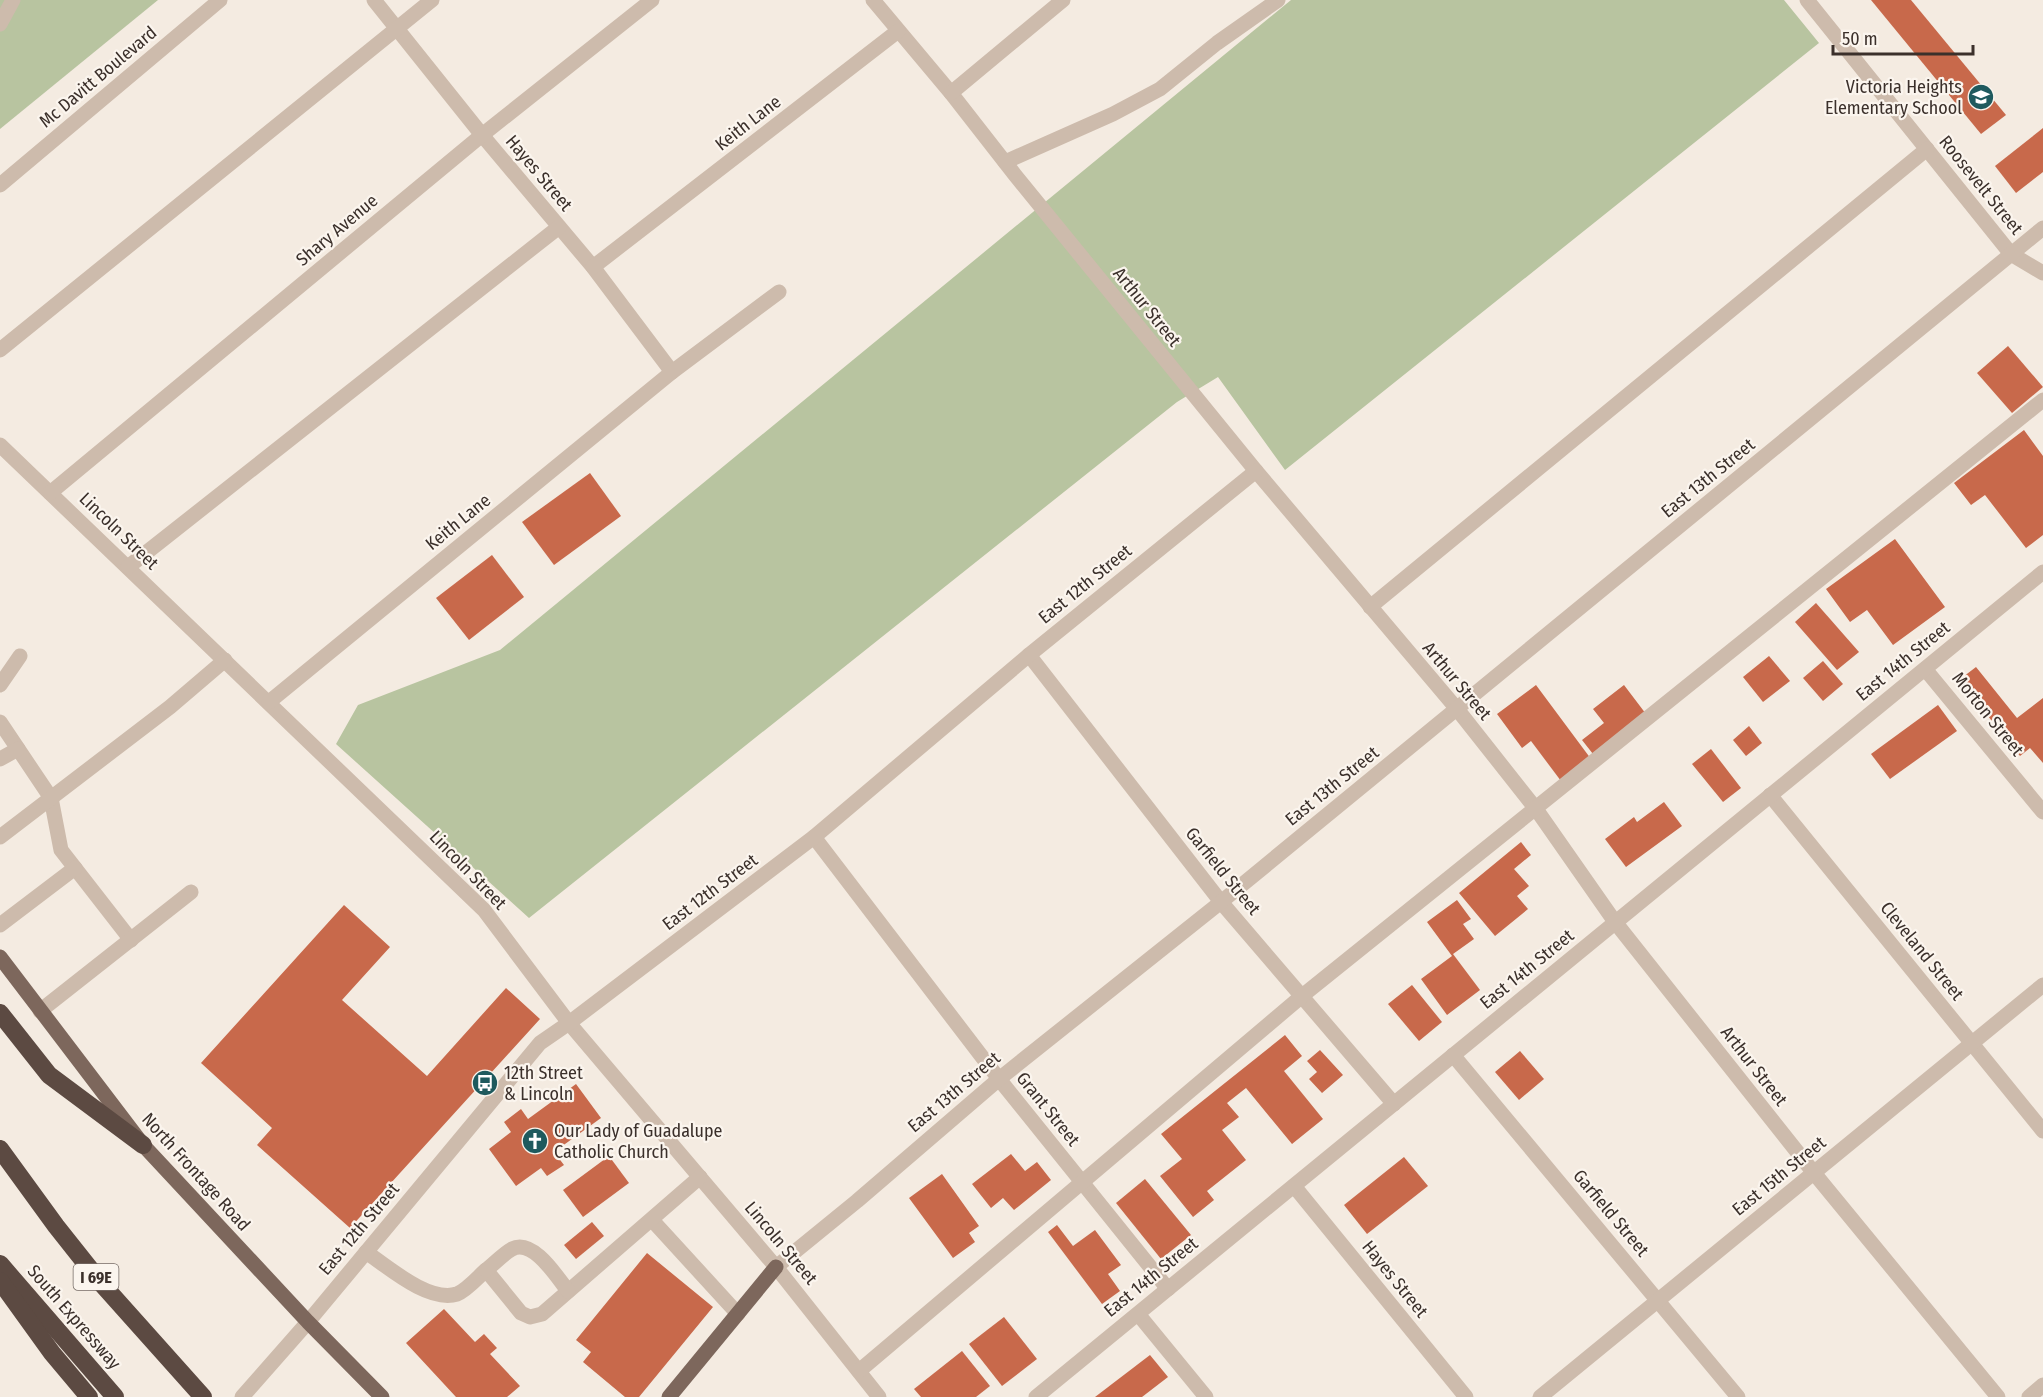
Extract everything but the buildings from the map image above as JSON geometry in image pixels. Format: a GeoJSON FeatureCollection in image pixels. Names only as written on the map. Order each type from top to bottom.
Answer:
{"type":"FeatureCollection","features":[{"type":"Feature","properties":{"kind":"highway"},"geometry":{"type":"LineString","coordinates":[[0,1013],[49,1075],[143,1145]]}},
{"type":"Feature","properties":{"kind":"highway","name":"I 69E"},"geometry":{"type":"LineString","coordinates":[[0,1149],[102,1284],[203,1397]]}},
{"type":"Feature","properties":{"kind":"highway","name":"South Expressway"},"geometry":{"type":"LineString","coordinates":[[0,1264],[115,1397]]}},
{"type":"Feature","properties":{"kind":"highway"},"geometry":{"type":"LineString","coordinates":[[0,1281],[52,1353],[89,1397]]}},
{"type":"Feature","properties":{"kind":"main road","name":"North Frontage Road"},"geometry":{"type":"LineString","coordinates":[[0,957],[143,1145],[308,1322],[382,1397]]}},
{"type":"Feature","properties":{"kind":"main road","name":"East 13th Street"},"geometry":{"type":"LineString","coordinates":[[669,1397],[776,1267]]}},
{"type":"Feature","properties":{"kind":"street"},"geometry":{"type":"LineString","coordinates":[[0,24],[12,0]]}},
{"type":"Feature","properties":{"kind":"street","name":"Mc Davitt Boulevard"},"geometry":{"type":"LineString","coordinates":[[0,185],[220,0]]}},
{"type":"Feature","properties":{"kind":"street","name":"Hayes Street"},"geometry":{"type":"LineString","coordinates":[[374,0],[482,135],[593,267],[672,372]]}},
{"type":"Feature","properties":{"kind":"street"},"geometry":{"type":"LineString","coordinates":[[0,350],[432,0]]}},
{"type":"Feature","properties":{"kind":"street","name":"Shary Avenue"},"geometry":{"type":"LineString","coordinates":[[50,492],[482,135],[652,0]]}},
{"type":"Feature","properties":{"kind":"street","name":"Arthur Street"},"geometry":{"type":"LineString","coordinates":[[873,0],[951,93],[1256,471],[1457,709],[1536,809],[1615,922],[1814,1173],[1998,1397]]}},
{"type":"Feature","properties":{"kind":"street"},"geometry":{"type":"LineString","coordinates":[[951,93],[1064,0]]}},
{"type":"Feature","properties":{"kind":"street"},"geometry":{"type":"LineString","coordinates":[[1005,162],[1113,114],[1161,89],[1200,55],[1278,0]]}},
{"type":"Feature","properties":{"kind":"street","name":"Roosevelt Street"},"geometry":{"type":"LineString","coordinates":[[1807,0],[2011,254],[2043,273]]}},
{"type":"Feature","properties":{"kind":"street","name":"Keith Lane"},"geometry":{"type":"LineString","coordinates":[[593,267],[898,32]]}},
{"type":"Feature","properties":{"kind":"street"},"geometry":{"type":"LineString","coordinates":[[1370,607],[1927,149]]}},
{"type":"Feature","properties":{"kind":"street"},"geometry":{"type":"LineString","coordinates":[[128,567],[559,227]]}},
{"type":"Feature","properties":{"kind":"street","name":"East 13th Street"},"geometry":{"type":"LineString","coordinates":[[776,1267],[999,1079],[1221,902],[2043,228]]}},
{"type":"Feature","properties":{"kind":"street","name":"Keith Lane"},"geometry":{"type":"LineString","coordinates":[[269,702],[672,372],[779,292]]}},
{"type":"Feature","properties":{"kind":"street"},"geometry":{"type":"LineString","coordinates":[[859,1371],[1302,996],[2043,400]]}},
{"type":"Feature","properties":{"kind":"street","name":"Lincoln Street"},"geometry":{"type":"LineString","coordinates":[[0,445],[484,910],[569,1023],[776,1267],[879,1397]]}},
{"type":"Feature","properties":{"kind":"street","name":"East 12th Street"},"geometry":{"type":"LineString","coordinates":[[242,1397],[308,1322],[540,1043],[814,837],[1029,656],[1256,471]]}},
{"type":"Feature","properties":{"kind":"street","name":"East 14th Street"},"geometry":{"type":"LineString","coordinates":[[1042,1395],[1167,1289],[2043,572]]}},
{"type":"Feature","properties":{"kind":"street"},"geometry":{"type":"LineString","coordinates":[[0,685],[20,656]]}},
{"type":"Feature","properties":{"kind":"street","name":"Garfield Street"},"geometry":{"type":"LineString","coordinates":[[1029,656],[1221,902],[1394,1104]]}},
{"type":"Feature","properties":{"kind":"street"},"geometry":{"type":"LineString","coordinates":[[0,837],[170,707],[225,660]]}},
{"type":"Feature","properties":{"kind":"street","name":"Morton Street"},"geometry":{"type":"LineString","coordinates":[[1925,669],[2043,812]]}},
{"type":"Feature","properties":{"kind":"street"},"geometry":{"type":"LineString","coordinates":[[0,722],[51,798],[61,849],[131,940]]}},
{"type":"Feature","properties":{"kind":"street"},"geometry":{"type":"LineString","coordinates":[[0,759],[18,749]]}},
{"type":"Feature","properties":{"kind":"street","name":"Cleveland Street"},"geometry":{"type":"LineString","coordinates":[[1770,795],[2043,1131]]}},
{"type":"Feature","properties":{"kind":"street","name":"Grant Street"},"geometry":{"type":"LineString","coordinates":[[814,837],[999,1079],[1167,1289]]}},
{"type":"Feature","properties":{"kind":"street"},"geometry":{"type":"LineString","coordinates":[[0,925],[75,868]]}},
{"type":"Feature","properties":{"kind":"street"},"geometry":{"type":"LineString","coordinates":[[39,1011],[191,892]]}},
{"type":"Feature","properties":{"kind":"street","name":"East 15th Street"},"geometry":{"type":"LineString","coordinates":[[1540,1397],[2043,985]]}},
{"type":"Feature","properties":{"kind":"street","name":"Garfield Street"},"geometry":{"type":"LineString","coordinates":[[1453,1055],[1738,1397]]}},
{"type":"Feature","properties":{"kind":"street"},"geometry":{"type":"LineString","coordinates":[[486,1270],[521,1313],[530,1317],[542,1314],[700,1177]]}},
{"type":"Feature","properties":{"kind":"street","name":"Hayes Street"},"geometry":{"type":"LineString","coordinates":[[1293,1186],[1466,1397]]}},
{"type":"Feature","properties":{"kind":"street"},"geometry":{"type":"LineString","coordinates":[[652,1220],[738,1314]]}},
{"type":"Feature","properties":{"kind":"street"},"geometry":{"type":"LineString","coordinates":[[366,1252],[420,1288],[439,1296],[458,1294],[513,1248],[524,1247],[535,1251],[568,1291]]}},
{"type":"Feature","properties":{"kind":"street"},"geometry":{"type":"LineString","coordinates":[[1138,1314],[1206,1397]]}},
{"type":"Feature","properties":{"kind":"street"},"geometry":{"type":"LineString","coordinates":[[2029,1397],[2043,1385]]}},
{"type":"Feature","properties":{"kind":"green space"},"geometry":{"type":"Polygon","coordinates":[[[0,0],[158,0],[0,129],[0,0]]]}},
{"type":"Feature","properties":{"kind":"green space"},"geometry":{"type":"Polygon","coordinates":[[[1291,0],[1784,0],[1819,43],[1285,470],[1218,377],[1177,402],[529,918],[336,744],[358,705],[500,650],[1291,0]]]}},
{"type":"Feature","properties":{"kind":"place","name":"Victoria Heights Elementary School"},"geometry":{"type":"Point","coordinates":[1981,97]}},
{"type":"Feature","properties":{"kind":"place","name":"12th Street & Lincoln"},"geometry":{"type":"Point","coordinates":[485,1083]}},
{"type":"Feature","properties":{"kind":"place","name":"Our Lady of Guadalupe Catholic Church"},"geometry":{"type":"Point","coordinates":[535,1141]}}]}
